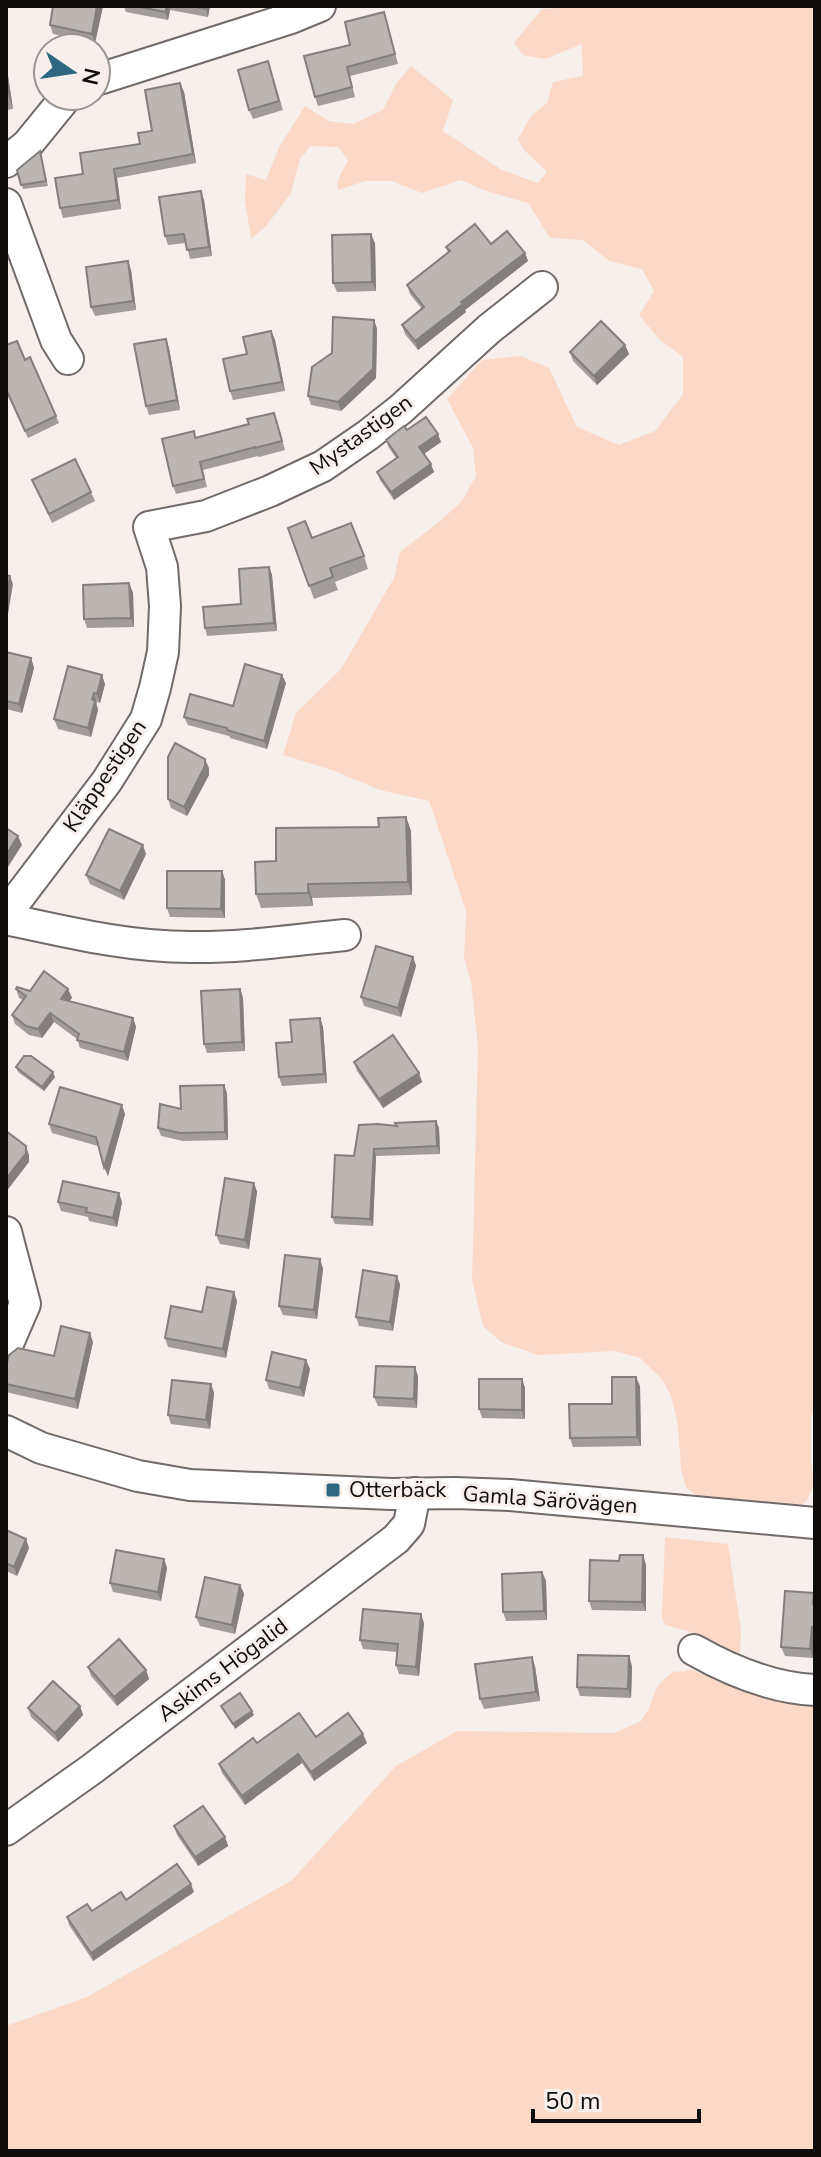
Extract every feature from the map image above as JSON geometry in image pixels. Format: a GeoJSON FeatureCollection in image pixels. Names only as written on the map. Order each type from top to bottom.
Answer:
{"type":"FeatureCollection","features":[{"type":"Feature","properties":{"kind":"street"},"geometry":{"type":"LineString","coordinates":[[112,75],[320,6]]}},
{"type":"Feature","properties":{"kind":"street"},"geometry":{"type":"LineString","coordinates":[[6,162],[27,145],[54,112]]}},
{"type":"Feature","properties":{"kind":"street"},"geometry":{"type":"LineString","coordinates":[[6,204],[56,340],[68,359]]}},
{"type":"Feature","properties":{"kind":"street","name":"Mystastigen"},"geometry":{"type":"LineString","coordinates":[[149,527],[206,516],[323,466],[401,409],[489,329],[542,287]]}},
{"type":"Feature","properties":{"kind":"street","name":"Kläppestigen"},"geometry":{"type":"LineString","coordinates":[[6,917],[107,781],[146,719],[163,652],[165,606],[162,567],[149,527]]}},
{"type":"Feature","properties":{"kind":"street"},"geometry":{"type":"LineString","coordinates":[[6,917],[124,943],[167,946],[219,946],[345,935]]}},
{"type":"Feature","properties":{"kind":"street"},"geometry":{"type":"LineString","coordinates":[[6,1232],[25,1304],[6,1348]]}},
{"type":"Feature","properties":{"kind":"street","name":"Gamla Särövägen"},"geometry":{"type":"LineString","coordinates":[[6,1431],[41,1448],[138,1476],[190,1485],[391,1494],[510,1495],[815,1523]]}},
{"type":"Feature","properties":{"kind":"street","name":"Askims Högalid"},"geometry":{"type":"LineString","coordinates":[[6,1830],[396,1539],[409,1524],[415,1493]]}},
{"type":"Feature","properties":{"kind":"street"},"geometry":{"type":"LineString","coordinates":[[694,1650],[718,1664],[770,1683],[815,1690]]}},
{"type":"Feature","properties":{"kind":"shaded area"},"geometry":{"type":"Polygon","coordinates":[[[589,6],[815,6],[815,1404],[811,1418],[814,1485],[806,1502],[792,1508],[699,1498],[686,1487],[671,1396],[662,1379],[640,1358],[615,1351],[538,1355],[501,1342],[483,1326],[472,1280],[478,1047],[471,982],[464,958],[466,911],[429,801],[380,790],[332,770],[283,755],[296,713],[341,669],[394,578],[400,552],[462,501],[476,476],[473,448],[447,399],[482,360],[521,356],[549,368],[577,427],[619,445],[655,431],[683,394],[683,357],[660,340],[639,315],[654,291],[642,269],[609,261],[583,240],[550,238],[528,203],[461,180],[422,193],[392,181],[365,181],[338,190],[337,182],[348,160],[338,147],[311,146],[300,159],[291,193],[267,225],[251,239],[245,200],[246,174],[266,180],[279,147],[305,106],[329,121],[353,124],[383,110],[396,84],[411,66],[453,100],[443,131],[502,170],[538,183],[547,172],[524,150],[518,139],[531,116],[547,103],[553,82],[583,76],[582,44],[545,59],[523,55],[514,43],[542,9],[589,6]]]}},
{"type":"Feature","properties":{"kind":"shaded area"},"geometry":{"type":"Polygon","coordinates":[[[665,1537],[728,1544],[741,1630],[740,1652],[731,1657],[722,1654],[701,1635],[666,1625],[662,1619],[665,1537]]]}},
{"type":"Feature","properties":{"kind":"shaded area"},"geometry":{"type":"Polygon","coordinates":[[[692,1670],[737,1683],[815,1697],[815,2151],[6,2151],[6,2026],[87,1997],[292,1880],[396,1766],[457,1731],[614,1733],[641,1721],[658,1685],[672,1672],[692,1670]]]}},
{"type":"Feature","properties":{"kind":"building"},"geometry":{"type":"Polygon","coordinates":[[[53,6],[97,6],[92,32],[50,25],[53,6]]]}},
{"type":"Feature","properties":{"kind":"building"},"geometry":{"type":"Polygon","coordinates":[[[135,6],[167,6],[165,12],[135,6]]]}},
{"type":"Feature","properties":{"kind":"building"},"geometry":{"type":"Polygon","coordinates":[[[384,12],[395,54],[347,67],[352,87],[315,97],[304,56],[350,45],[345,22],[384,12]]]}},
{"type":"Feature","properties":{"kind":"building"},"geometry":{"type":"Polygon","coordinates":[[[268,61],[279,101],[249,110],[238,70],[268,61]]]}},
{"type":"Feature","properties":{"kind":"building"},"geometry":{"type":"Polygon","coordinates":[[[180,83],[193,154],[114,169],[118,200],[60,208],[55,178],[83,174],[80,153],[140,144],[138,133],[152,131],[145,90],[180,83]]]}},
{"type":"Feature","properties":{"kind":"building"},"geometry":{"type":"Polygon","coordinates":[[[40,151],[46,181],[21,185],[17,170],[40,151]]]}},
{"type":"Feature","properties":{"kind":"building"},"geometry":{"type":"Polygon","coordinates":[[[201,191],[209,247],[187,250],[184,234],[165,236],[159,197],[201,191]]]}},
{"type":"Feature","properties":{"kind":"building"},"geometry":{"type":"Polygon","coordinates":[[[475,224],[491,244],[507,231],[525,253],[415,341],[402,325],[424,307],[407,285],[450,251],[446,247],[475,224]]]}},
{"type":"Feature","properties":{"kind":"building"},"geometry":{"type":"Polygon","coordinates":[[[371,234],[372,282],[333,283],[332,235],[371,234]]]}},
{"type":"Feature","properties":{"kind":"building"},"geometry":{"type":"Polygon","coordinates":[[[128,261],[133,301],[91,307],[86,267],[128,261]]]}},
{"type":"Feature","properties":{"kind":"building"},"geometry":{"type":"Polygon","coordinates":[[[333,317],[374,320],[373,369],[338,402],[308,396],[312,367],[332,353],[333,317]]]}},
{"type":"Feature","properties":{"kind":"building"},"geometry":{"type":"Polygon","coordinates":[[[601,321],[625,345],[594,376],[570,352],[601,321]]]}},
{"type":"Feature","properties":{"kind":"building"},"geometry":{"type":"Polygon","coordinates":[[[271,331],[282,382],[230,391],[223,359],[247,354],[243,337],[271,331]]]}},
{"type":"Feature","properties":{"kind":"building"},"geometry":{"type":"Polygon","coordinates":[[[166,339],[177,400],[146,406],[134,344],[166,339]]]}},
{"type":"Feature","properties":{"kind":"building"},"geometry":{"type":"Polygon","coordinates":[[[17,341],[25,360],[30,357],[56,416],[25,431],[6,389],[6,345],[17,341]]]}},
{"type":"Feature","properties":{"kind":"building"},"geometry":{"type":"Polygon","coordinates":[[[274,413],[282,441],[200,462],[204,479],[173,486],[162,439],[194,431],[195,438],[249,424],[247,419],[274,413]]]}},
{"type":"Feature","properties":{"kind":"building"},"geometry":{"type":"Polygon","coordinates":[[[426,417],[438,434],[419,447],[431,464],[391,492],[377,472],[398,457],[386,440],[404,426],[407,430],[426,417]]]}},
{"type":"Feature","properties":{"kind":"building"},"geometry":{"type":"Polygon","coordinates":[[[75,459],[91,492],[49,514],[32,480],[75,459]]]}},
{"type":"Feature","properties":{"kind":"building"},"geometry":{"type":"Polygon","coordinates":[[[305,521],[312,538],[351,523],[364,556],[330,568],[333,577],[309,586],[288,528],[305,521]]]}},
{"type":"Feature","properties":{"kind":"building"},"geometry":{"type":"Polygon","coordinates":[[[269,567],[274,623],[205,628],[203,607],[241,604],[239,569],[269,567]]]}},
{"type":"Feature","properties":{"kind":"building"},"geometry":{"type":"Polygon","coordinates":[[[6,575],[10,576],[6,601],[6,575]]]}},
{"type":"Feature","properties":{"kind":"building"},"geometry":{"type":"Polygon","coordinates":[[[129,583],[131,618],[84,619],[83,585],[129,583]]]}},
{"type":"Feature","properties":{"kind":"building"},"geometry":{"type":"Polygon","coordinates":[[[6,652],[31,658],[19,704],[6,701],[6,652]]]}},
{"type":"Feature","properties":{"kind":"building"},"geometry":{"type":"Polygon","coordinates":[[[245,664],[282,675],[264,741],[184,717],[190,694],[233,706],[245,664]]]}},
{"type":"Feature","properties":{"kind":"building"},"geometry":{"type":"Polygon","coordinates":[[[68,666],[102,675],[97,694],[94,693],[92,699],[95,701],[88,728],[54,719],[68,666]]]}},
{"type":"Feature","properties":{"kind":"building"},"geometry":{"type":"Polygon","coordinates":[[[175,743],[205,759],[205,766],[184,807],[168,799],[168,757],[175,743]]]}},
{"type":"Feature","properties":{"kind":"building"},"geometry":{"type":"Polygon","coordinates":[[[406,817],[408,882],[308,884],[308,893],[256,894],[255,862],[276,861],[276,828],[379,827],[378,818],[406,817]]]}},
{"type":"Feature","properties":{"kind":"building"},"geometry":{"type":"Polygon","coordinates":[[[6,828],[18,836],[6,855],[6,828]]]}},
{"type":"Feature","properties":{"kind":"building"},"geometry":{"type":"Polygon","coordinates":[[[109,829],[143,845],[120,891],[86,875],[109,829]]]}},
{"type":"Feature","properties":{"kind":"building"},"geometry":{"type":"Polygon","coordinates":[[[167,871],[222,871],[221,909],[167,908],[167,871]]]}},
{"type":"Feature","properties":{"kind":"building"},"geometry":{"type":"Polygon","coordinates":[[[376,946],[413,957],[398,1008],[361,997],[376,946]]]}},
{"type":"Feature","properties":{"kind":"building"},"geometry":{"type":"Polygon","coordinates":[[[44,971],[68,989],[61,999],[133,1018],[124,1052],[77,1040],[79,1034],[50,1013],[38,1029],[26,1026],[12,1015],[26,996],[17,987],[30,991],[44,971]]]}},
{"type":"Feature","properties":{"kind":"building"},"geometry":{"type":"Polygon","coordinates":[[[240,989],[242,1042],[204,1044],[201,991],[240,989]]]}},
{"type":"Feature","properties":{"kind":"building"},"geometry":{"type":"Polygon","coordinates":[[[320,1018],[324,1074],[279,1077],[276,1043],[292,1042],[290,1020],[320,1018]]]}},
{"type":"Feature","properties":{"kind":"building"},"geometry":{"type":"Polygon","coordinates":[[[393,1035],[419,1073],[379,1099],[354,1062],[393,1035]]]}},
{"type":"Feature","properties":{"kind":"building"},"geometry":{"type":"Polygon","coordinates":[[[24,1056],[31,1056],[53,1072],[42,1087],[16,1067],[24,1056]]]}},
{"type":"Feature","properties":{"kind":"building"},"geometry":{"type":"Polygon","coordinates":[[[224,1085],[225,1132],[180,1133],[158,1128],[160,1104],[181,1109],[180,1086],[224,1085]]]}},
{"type":"Feature","properties":{"kind":"building"},"geometry":{"type":"Polygon","coordinates":[[[60,1087],[122,1105],[104,1167],[96,1137],[49,1124],[60,1087]]]}},
{"type":"Feature","properties":{"kind":"building"},"geometry":{"type":"Polygon","coordinates":[[[436,1121],[437,1146],[374,1149],[370,1219],[332,1217],[335,1155],[354,1156],[359,1125],[397,1126],[395,1123],[436,1121]]]}},
{"type":"Feature","properties":{"kind":"building"},"geometry":{"type":"Polygon","coordinates":[[[6,1131],[26,1146],[26,1153],[6,1179],[6,1131]]]}},
{"type":"Feature","properties":{"kind":"building"},"geometry":{"type":"Polygon","coordinates":[[[225,1178],[254,1183],[245,1240],[216,1235],[225,1178]]]}},
{"type":"Feature","properties":{"kind":"building"},"geometry":{"type":"Polygon","coordinates":[[[63,1181],[119,1193],[113,1218],[58,1202],[63,1181]]]}},
{"type":"Feature","properties":{"kind":"building"},"geometry":{"type":"Polygon","coordinates":[[[285,1255],[320,1259],[314,1310],[279,1306],[285,1255]]]}},
{"type":"Feature","properties":{"kind":"building"},"geometry":{"type":"Polygon","coordinates":[[[363,1270],[397,1276],[390,1322],[356,1317],[363,1270]]]}},
{"type":"Feature","properties":{"kind":"building"},"geometry":{"type":"Polygon","coordinates":[[[207,1287],[234,1292],[223,1349],[165,1338],[171,1306],[202,1312],[207,1287]]]}},
{"type":"Feature","properties":{"kind":"building"},"geometry":{"type":"Polygon","coordinates":[[[61,1326],[90,1333],[75,1399],[6,1384],[9,1355],[18,1348],[54,1356],[61,1326]]]}},
{"type":"Feature","properties":{"kind":"building"},"geometry":{"type":"Polygon","coordinates":[[[272,1352],[306,1360],[300,1388],[266,1380],[272,1352]]]}},
{"type":"Feature","properties":{"kind":"building"},"geometry":{"type":"Polygon","coordinates":[[[376,1366],[415,1367],[414,1399],[374,1397],[376,1366]]]}},
{"type":"Feature","properties":{"kind":"building"},"geometry":{"type":"Polygon","coordinates":[[[612,1377],[636,1377],[637,1437],[570,1438],[569,1404],[612,1404],[612,1377]]]}},
{"type":"Feature","properties":{"kind":"building"},"geometry":{"type":"Polygon","coordinates":[[[479,1379],[522,1379],[522,1410],[479,1409],[479,1379]]]}},
{"type":"Feature","properties":{"kind":"building"},"geometry":{"type":"Polygon","coordinates":[[[172,1380],[211,1384],[206,1420],[168,1415],[172,1380]]]}},
{"type":"Feature","properties":{"kind":"building"},"geometry":{"type":"Polygon","coordinates":[[[6,1530],[26,1539],[14,1567],[6,1563],[6,1530]]]}},
{"type":"Feature","properties":{"kind":"building"},"geometry":{"type":"Polygon","coordinates":[[[116,1550],[164,1559],[158,1592],[110,1583],[116,1550]]]}},
{"type":"Feature","properties":{"kind":"building"},"geometry":{"type":"Polygon","coordinates":[[[620,1555],[643,1555],[642,1602],[589,1601],[590,1560],[619,1561],[620,1555]]]}},
{"type":"Feature","properties":{"kind":"building"},"geometry":{"type":"Polygon","coordinates":[[[542,1572],[544,1611],[503,1612],[502,1574],[542,1572]]]}},
{"type":"Feature","properties":{"kind":"building"},"geometry":{"type":"Polygon","coordinates":[[[205,1577],[240,1585],[232,1625],[196,1617],[205,1577]]]}},
{"type":"Feature","properties":{"kind":"building"},"geometry":{"type":"Polygon","coordinates":[[[785,1591],[814,1593],[815,1628],[812,1627],[810,1649],[781,1647],[785,1591]]]}},
{"type":"Feature","properties":{"kind":"building"},"geometry":{"type":"Polygon","coordinates":[[[363,1609],[421,1614],[416,1667],[396,1665],[398,1644],[360,1640],[363,1609]]]}},
{"type":"Feature","properties":{"kind":"building"},"geometry":{"type":"Polygon","coordinates":[[[119,1639],[146,1670],[114,1697],[88,1667],[119,1639]]]}},
{"type":"Feature","properties":{"kind":"building"},"geometry":{"type":"Polygon","coordinates":[[[578,1655],[629,1656],[628,1689],[577,1687],[578,1655]]]}},
{"type":"Feature","properties":{"kind":"building"},"geometry":{"type":"Polygon","coordinates":[[[532,1657],[536,1692],[480,1699],[475,1664],[532,1657]]]}},
{"type":"Feature","properties":{"kind":"building"},"geometry":{"type":"Polygon","coordinates":[[[53,1681],[80,1706],[55,1733],[28,1708],[53,1681]]]}},
{"type":"Feature","properties":{"kind":"building"},"geometry":{"type":"Polygon","coordinates":[[[240,1693],[252,1711],[233,1724],[221,1706],[240,1693]]]}},
{"type":"Feature","properties":{"kind":"building"},"geometry":{"type":"Polygon","coordinates":[[[299,1713],[316,1737],[348,1713],[363,1734],[311,1772],[298,1754],[242,1796],[219,1764],[253,1738],[257,1743],[299,1713]]]}},
{"type":"Feature","properties":{"kind":"building"},"geometry":{"type":"Polygon","coordinates":[[[203,1806],[225,1837],[195,1857],[174,1826],[203,1806]]]}},
{"type":"Feature","properties":{"kind":"building"},"geometry":{"type":"Polygon","coordinates":[[[177,1864],[191,1884],[91,1953],[67,1917],[87,1904],[92,1911],[121,1892],[126,1900],[177,1864]]]}},
{"type":"Feature","properties":{"kind":"place","name":"Otterbäck"},"geometry":{"type":"Point","coordinates":[333,1490]}}]}
